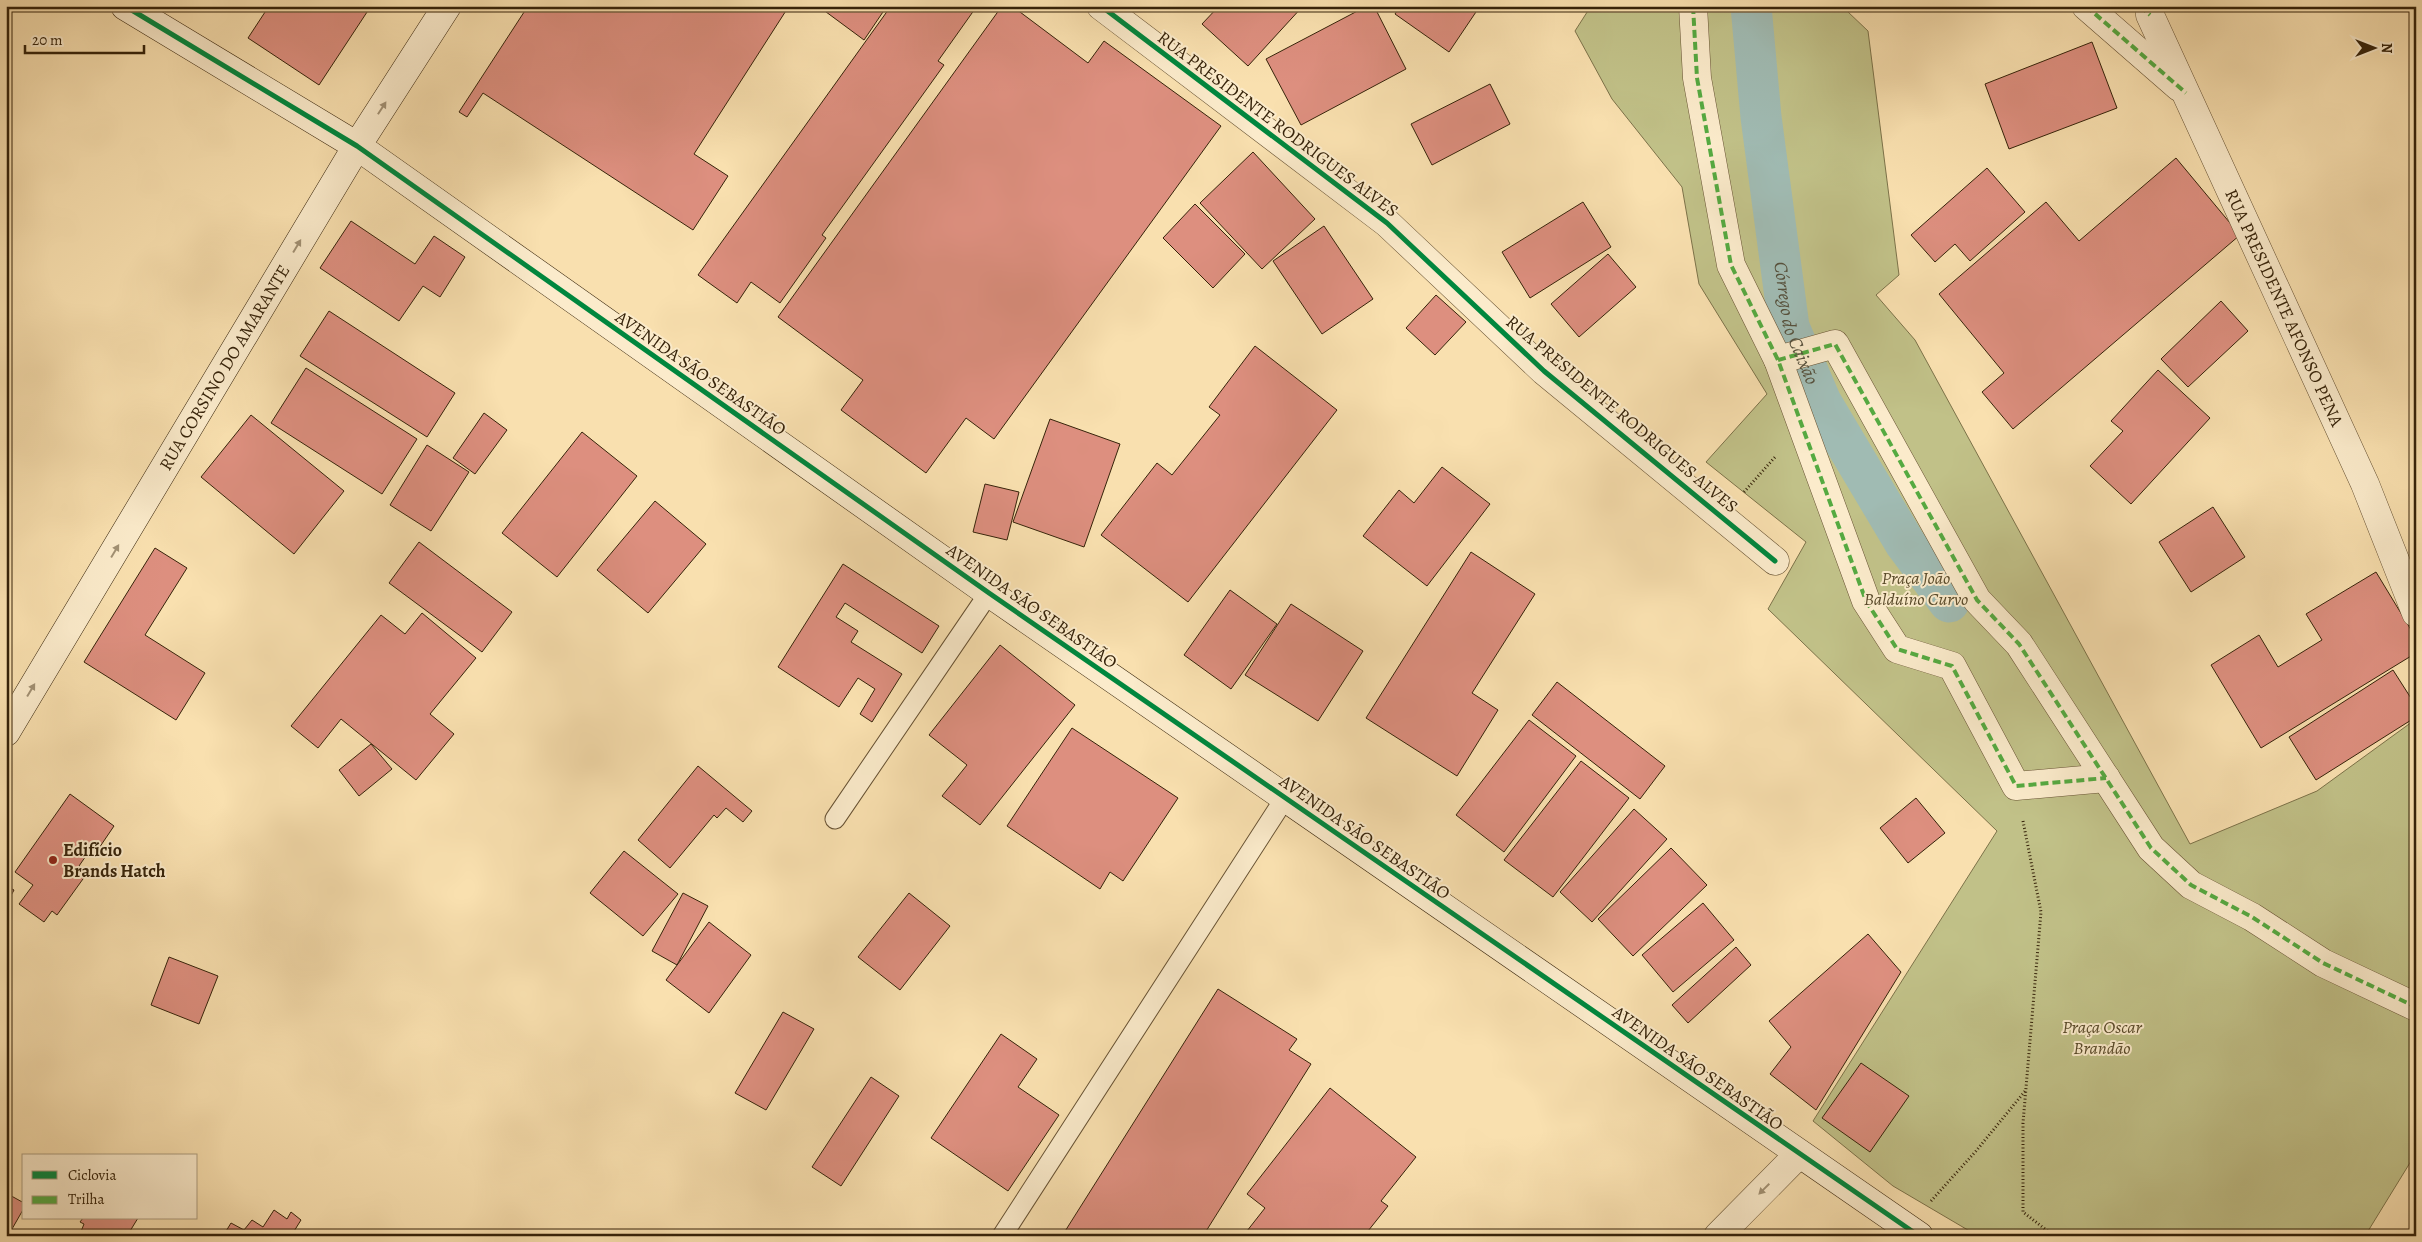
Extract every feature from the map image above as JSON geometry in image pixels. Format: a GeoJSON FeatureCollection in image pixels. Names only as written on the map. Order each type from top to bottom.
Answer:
{"type":"FeatureCollection","features":[{"type":"Feature","properties":{"kind":"street","name":"AVENIDA SÃO SEBASTIÃO"},"geometry":{"type":"LineString","coordinates":[[125,6],[357,146],[989,593],[1913,1231]]}},
{"type":"Feature","properties":{"kind":"street","name":"RUA CORSINO DO AMARANTE"},"geometry":{"type":"LineString","coordinates":[[6,732],[357,146],[447,6]]}},
{"type":"Feature","properties":{"kind":"street","name":"RUA PRESIDENTE RODRIGUES ALVES"},"geometry":{"type":"LineString","coordinates":[[1101,6],[1387,222],[1544,371],[1775,561]]}},
{"type":"Feature","properties":{"kind":"street"},"geometry":{"type":"LineString","coordinates":[[1693,6],[1697,78],[1731,265],[1778,360],[1866,602],[1897,649],[1952,666],[2016,786],[2106,778]]}},
{"type":"Feature","properties":{"kind":"street"},"geometry":{"type":"LineString","coordinates":[[2086,6],[2186,93]]}},
{"type":"Feature","properties":{"kind":"street","name":"RUA PRESIDENTE AFONSO PENA"},"geometry":{"type":"LineString","coordinates":[[2146,9],[2365,484],[2416,613]]}},
{"type":"Feature","properties":{"kind":"street"},"geometry":{"type":"LineString","coordinates":[[1778,360],[1835,344],[1977,600],[2019,644],[2151,848],[2191,885],[2252,917],[2323,963],[2416,1007]]}},
{"type":"Feature","properties":{"kind":"street"},"geometry":{"type":"LineString","coordinates":[[1718,1236],[1799,1154]]}},
{"type":"Feature","properties":{"kind":"lane"},"geometry":{"type":"LineString","coordinates":[[835,819],[989,593]]}},
{"type":"Feature","properties":{"kind":"lane"},"geometry":{"type":"LineString","coordinates":[[1002,1236],[1285,798]]}},
{"type":"Feature","properties":{"kind":"path"},"geometry":{"type":"LineString","coordinates":[[1722,517],[1801,427]]}},
{"type":"Feature","properties":{"kind":"path"},"geometry":{"type":"LineString","coordinates":[[2016,786],[2040,912],[2023,1123],[2023,1212],[2054,1236]]}},
{"type":"Feature","properties":{"kind":"path"},"geometry":{"type":"LineString","coordinates":[[1913,1231],[2027,1090]]}},
{"type":"Feature","properties":{"kind":"green space"},"geometry":{"type":"Polygon","coordinates":[[[1591,6],[1850,6],[1847,11],[1868,31],[1899,275],[1876,295],[1915,340],[2190,844],[2317,791],[2416,719],[2416,1153],[2365,1236],[1978,1236],[1893,1186],[1813,1121],[1997,831],[1768,609],[1806,542],[1706,462],[1767,394],[1699,284],[1682,187],[1612,99],[1575,31],[1591,6]]]}},
{"type":"Feature","properties":{"kind":"building"},"geometry":{"type":"Polygon","coordinates":[[[269,6],[371,6],[319,85],[248,38],[269,6]]]}},
{"type":"Feature","properties":{"kind":"building"},"geometry":{"type":"Polygon","coordinates":[[[528,6],[789,6],[694,154],[728,176],[693,230],[483,93],[467,117],[459,112],[528,6]]]}},
{"type":"Feature","properties":{"kind":"building"},"geometry":{"type":"Polygon","coordinates":[[[818,6],[887,6],[864,40],[818,6]]]}},
{"type":"Feature","properties":{"kind":"building"},"geometry":{"type":"Polygon","coordinates":[[[891,6],[977,6],[938,61],[944,65],[822,235],[826,238],[780,303],[751,282],[737,303],[698,275],[891,6]]]}},
{"type":"Feature","properties":{"kind":"building"},"geometry":{"type":"Polygon","coordinates":[[[1002,6],[1012,6],[1088,63],[1104,41],[1221,126],[994,439],[966,418],[926,473],[841,410],[863,380],[778,317],[1002,6]]]}},
{"type":"Feature","properties":{"kind":"building"},"geometry":{"type":"Polygon","coordinates":[[[1219,6],[1303,6],[1248,66],[1202,24],[1219,6]]]}},
{"type":"Feature","properties":{"kind":"building"},"geometry":{"type":"Polygon","coordinates":[[[1367,6],[1374,6],[1406,69],[1301,125],[1266,59],[1367,6]]]}},
{"type":"Feature","properties":{"kind":"building"},"geometry":{"type":"Polygon","coordinates":[[[1400,6],[1480,6],[1449,52],[1395,14],[1400,6]]]}},
{"type":"Feature","properties":{"kind":"building"},"geometry":{"type":"Polygon","coordinates":[[[2175,6],[2204,6],[2203,11],[2175,9],[2175,6]]]}},
{"type":"Feature","properties":{"kind":"building"},"geometry":{"type":"Polygon","coordinates":[[[2092,42],[2117,108],[2009,149],[1985,84],[2092,42]]]}},
{"type":"Feature","properties":{"kind":"building"},"geometry":{"type":"Polygon","coordinates":[[[1490,84],[1510,124],[1432,165],[1411,124],[1490,84]]]}},
{"type":"Feature","properties":{"kind":"building"},"geometry":{"type":"Polygon","coordinates":[[[1253,152],[1315,219],[1262,269],[1200,203],[1253,152]]]}},
{"type":"Feature","properties":{"kind":"building"},"geometry":{"type":"Polygon","coordinates":[[[2176,158],[2240,235],[2013,429],[1982,392],[2004,373],[1939,294],[2046,202],[2079,241],[2176,158]]]}},
{"type":"Feature","properties":{"kind":"building"},"geometry":{"type":"Polygon","coordinates":[[[1987,168],[2025,212],[1970,261],[1955,244],[1935,262],[1911,235],[1987,168]]]}},
{"type":"Feature","properties":{"kind":"building"},"geometry":{"type":"Polygon","coordinates":[[[1583,202],[1611,247],[1530,298],[1502,252],[1583,202]]]}},
{"type":"Feature","properties":{"kind":"building"},"geometry":{"type":"Polygon","coordinates":[[[1195,204],[1245,254],[1213,288],[1163,238],[1195,204]]]}},
{"type":"Feature","properties":{"kind":"building"},"geometry":{"type":"Polygon","coordinates":[[[351,221],[415,264],[434,236],[465,257],[440,297],[423,286],[399,321],[320,268],[351,221]]]}},
{"type":"Feature","properties":{"kind":"building"},"geometry":{"type":"Polygon","coordinates":[[[1324,226],[1373,299],[1322,334],[1273,261],[1324,226]]]}},
{"type":"Feature","properties":{"kind":"building"},"geometry":{"type":"Polygon","coordinates":[[[1608,254],[1636,287],[1579,337],[1551,304],[1608,254]]]}},
{"type":"Feature","properties":{"kind":"building"},"geometry":{"type":"Polygon","coordinates":[[[1436,295],[1466,322],[1435,355],[1406,328],[1436,295]]]}},
{"type":"Feature","properties":{"kind":"building"},"geometry":{"type":"Polygon","coordinates":[[[2221,301],[2248,331],[2188,387],[2161,359],[2221,301]]]}},
{"type":"Feature","properties":{"kind":"building"},"geometry":{"type":"Polygon","coordinates":[[[329,311],[455,393],[427,437],[300,356],[329,311]]]}},
{"type":"Feature","properties":{"kind":"building"},"geometry":{"type":"Polygon","coordinates":[[[1255,346],[1337,410],[1188,602],[1101,535],[1157,463],[1172,475],[1220,415],[1209,407],[1255,346]]]}},
{"type":"Feature","properties":{"kind":"building"},"geometry":{"type":"Polygon","coordinates":[[[306,368],[417,439],[382,494],[271,423],[306,368]]]}},
{"type":"Feature","properties":{"kind":"building"},"geometry":{"type":"Polygon","coordinates":[[[2158,370],[2210,418],[2131,504],[2090,466],[2123,431],[2111,421],[2158,370]]]}},
{"type":"Feature","properties":{"kind":"building"},"geometry":{"type":"Polygon","coordinates":[[[484,413],[507,430],[475,474],[453,458],[484,413]]]}},
{"type":"Feature","properties":{"kind":"building"},"geometry":{"type":"Polygon","coordinates":[[[251,415],[344,491],[294,554],[201,477],[251,415]]]}},
{"type":"Feature","properties":{"kind":"building"},"geometry":{"type":"Polygon","coordinates":[[[1050,419],[1120,444],[1084,547],[1013,522],[1050,419]]]}},
{"type":"Feature","properties":{"kind":"building"},"geometry":{"type":"Polygon","coordinates":[[[582,432],[637,476],[557,577],[502,533],[582,432]]]}},
{"type":"Feature","properties":{"kind":"building"},"geometry":{"type":"Polygon","coordinates":[[[427,445],[469,472],[431,531],[390,505],[427,445]]]}},
{"type":"Feature","properties":{"kind":"building"},"geometry":{"type":"Polygon","coordinates":[[[1442,467],[1490,504],[1427,586],[1363,536],[1399,490],[1414,503],[1442,467]]]}},
{"type":"Feature","properties":{"kind":"building"},"geometry":{"type":"Polygon","coordinates":[[[985,484],[1019,492],[1007,540],[973,532],[985,484]]]}},
{"type":"Feature","properties":{"kind":"building"},"geometry":{"type":"Polygon","coordinates":[[[655,501],[706,544],[648,613],[597,570],[655,501]]]}},
{"type":"Feature","properties":{"kind":"building"},"geometry":{"type":"Polygon","coordinates":[[[2213,507],[2245,557],[2191,592],[2159,542],[2213,507]]]}},
{"type":"Feature","properties":{"kind":"building"},"geometry":{"type":"Polygon","coordinates":[[[419,542],[512,612],[482,652],[389,583],[419,542]]]}},
{"type":"Feature","properties":{"kind":"building"},"geometry":{"type":"Polygon","coordinates":[[[155,548],[187,568],[145,635],[205,673],[176,720],[84,662],[155,548]]]}},
{"type":"Feature","properties":{"kind":"building"},"geometry":{"type":"Polygon","coordinates":[[[1471,552],[1535,594],[1472,693],[1498,710],[1457,776],[1366,718],[1471,552]]]}},
{"type":"Feature","properties":{"kind":"building"},"geometry":{"type":"Polygon","coordinates":[[[843,564],[939,626],[922,653],[845,603],[836,617],[858,631],[851,642],[902,674],[872,722],[860,714],[875,689],[858,678],[839,707],[778,667],[843,564]]]}},
{"type":"Feature","properties":{"kind":"building"},"geometry":{"type":"Polygon","coordinates":[[[2376,572],[2416,638],[2416,653],[2261,748],[2211,665],[2259,635],[2278,667],[2322,640],[2306,614],[2376,572]]]}},
{"type":"Feature","properties":{"kind":"building"},"geometry":{"type":"Polygon","coordinates":[[[1230,590],[1277,624],[1231,689],[1184,655],[1230,590]]]}},
{"type":"Feature","properties":{"kind":"building"},"geometry":{"type":"Polygon","coordinates":[[[1291,604],[1363,651],[1318,721],[1245,675],[1291,604]]]}},
{"type":"Feature","properties":{"kind":"building"},"geometry":{"type":"Polygon","coordinates":[[[422,613],[476,658],[430,714],[454,734],[416,780],[341,719],[318,748],[291,726],[381,615],[405,634],[422,613]]]}},
{"type":"Feature","properties":{"kind":"building"},"geometry":{"type":"Polygon","coordinates":[[[1000,645],[1075,705],[980,825],[942,796],[967,765],[929,735],[1000,645]]]}},
{"type":"Feature","properties":{"kind":"building"},"geometry":{"type":"Polygon","coordinates":[[[2393,670],[2416,706],[2416,717],[2316,780],[2289,737],[2393,670]]]}},
{"type":"Feature","properties":{"kind":"building"},"geometry":{"type":"Polygon","coordinates":[[[1557,682],[1665,766],[1640,799],[1532,715],[1557,682]]]}},
{"type":"Feature","properties":{"kind":"building"},"geometry":{"type":"Polygon","coordinates":[[[1529,720],[1576,756],[1504,852],[1456,815],[1529,720]]]}},
{"type":"Feature","properties":{"kind":"building"},"geometry":{"type":"Polygon","coordinates":[[[1072,728],[1178,798],[1123,881],[1110,872],[1100,889],[1007,826],[1072,728]]]}},
{"type":"Feature","properties":{"kind":"building"},"geometry":{"type":"Polygon","coordinates":[[[371,744],[392,769],[359,796],[339,770],[371,744]]]}},
{"type":"Feature","properties":{"kind":"building"},"geometry":{"type":"Polygon","coordinates":[[[1581,761],[1629,798],[1553,897],[1504,860],[1581,761]]]}},
{"type":"Feature","properties":{"kind":"building"},"geometry":{"type":"Polygon","coordinates":[[[698,766],[752,811],[743,822],[726,808],[717,818],[714,815],[670,868],[638,840],[698,766]]]}},
{"type":"Feature","properties":{"kind":"building","name":"Edifício Brands Hatch"},"geometry":{"type":"Polygon","coordinates":[[[70,794],[114,826],[95,854],[90,850],[79,866],[88,872],[57,915],[52,911],[44,922],[19,904],[33,885],[15,872],[70,794]]]}},
{"type":"Feature","properties":{"kind":"building"},"geometry":{"type":"Polygon","coordinates":[[[1916,798],[1945,833],[1908,863],[1880,828],[1916,798]]]}},
{"type":"Feature","properties":{"kind":"building"},"geometry":{"type":"Polygon","coordinates":[[[1634,809],[1667,839],[1592,922],[1560,892],[1634,809]]]}},
{"type":"Feature","properties":{"kind":"building"},"geometry":{"type":"Polygon","coordinates":[[[1671,848],[1707,885],[1633,956],[1598,919],[1671,848]]]}},
{"type":"Feature","properties":{"kind":"building"},"geometry":{"type":"Polygon","coordinates":[[[624,851],[678,894],[643,936],[590,893],[624,851]]]}},
{"type":"Feature","properties":{"kind":"building"},"geometry":{"type":"Polygon","coordinates":[[[6,886],[14,890],[6,905],[6,886]]]}},
{"type":"Feature","properties":{"kind":"building"},"geometry":{"type":"Polygon","coordinates":[[[683,893],[708,906],[677,965],[652,951],[683,893]]]}},
{"type":"Feature","properties":{"kind":"building"},"geometry":{"type":"Polygon","coordinates":[[[909,893],[950,926],[900,990],[858,957],[909,893]]]}},
{"type":"Feature","properties":{"kind":"building"},"geometry":{"type":"Polygon","coordinates":[[[1703,903],[1734,940],[1673,992],[1642,955],[1703,903]]]}},
{"type":"Feature","properties":{"kind":"building"},"geometry":{"type":"Polygon","coordinates":[[[709,922],[751,955],[709,1013],[666,980],[709,922]]]}},
{"type":"Feature","properties":{"kind":"building"},"geometry":{"type":"Polygon","coordinates":[[[1868,934],[1901,972],[1816,1110],[1770,1074],[1791,1047],[1769,1021],[1868,934]]]}},
{"type":"Feature","properties":{"kind":"building"},"geometry":{"type":"Polygon","coordinates":[[[1736,947],[1751,965],[1688,1023],[1672,1005],[1736,947]]]}},
{"type":"Feature","properties":{"kind":"building"},"geometry":{"type":"Polygon","coordinates":[[[169,957],[218,976],[199,1024],[151,1005],[169,957]]]}},
{"type":"Feature","properties":{"kind":"building"},"geometry":{"type":"Polygon","coordinates":[[[1218,989],[1297,1039],[1289,1050],[1311,1064],[1203,1236],[1062,1236],[1218,989]]]}},
{"type":"Feature","properties":{"kind":"building"},"geometry":{"type":"Polygon","coordinates":[[[783,1012],[814,1029],[766,1110],[735,1093],[783,1012]]]}},
{"type":"Feature","properties":{"kind":"building"},"geometry":{"type":"Polygon","coordinates":[[[1001,1034],[1037,1059],[1018,1087],[1059,1115],[1008,1191],[931,1138],[1001,1034]]]}},
{"type":"Feature","properties":{"kind":"building"},"geometry":{"type":"Polygon","coordinates":[[[1861,1063],[1909,1096],[1870,1152],[1822,1118],[1861,1063]]]}},
{"type":"Feature","properties":{"kind":"building"},"geometry":{"type":"Polygon","coordinates":[[[871,1077],[899,1096],[841,1186],[812,1167],[871,1077]]]}},
{"type":"Feature","properties":{"kind":"building"},"geometry":{"type":"Polygon","coordinates":[[[1330,1088],[1416,1157],[1381,1201],[1388,1206],[1364,1236],[1243,1236],[1265,1208],[1247,1194],[1330,1088]]]}},
{"type":"Feature","properties":{"kind":"building"},"geometry":{"type":"Polygon","coordinates":[[[6,1193],[22,1202],[22,1212],[8,1236],[6,1236],[6,1193]]]}},
{"type":"Feature","properties":{"kind":"building"},"geometry":{"type":"Polygon","coordinates":[[[274,1210],[287,1219],[291,1212],[301,1220],[291,1236],[223,1236],[231,1223],[244,1230],[252,1220],[263,1227],[274,1210]]]}},
{"type":"Feature","properties":{"kind":"building"},"geometry":{"type":"Polygon","coordinates":[[[82,1220],[137,1220],[127,1236],[72,1236],[74,1231],[80,1234],[84,1224],[80,1222],[82,1220]]]}},
{"type":"Feature","properties":{"kind":"waterway","name":"Córrego do Caixão"},"geometry":{"type":"LineString","coordinates":[[1751,6],[1761,117],[1789,327],[1821,402],[1905,543],[1949,602]]}},
{"type":"Feature","properties":{"kind":"marked path"},"geometry":{"type":"LineString","coordinates":[[1693,6],[1697,78],[1731,265],[1778,360],[1866,601],[1897,649],[1952,666],[2016,786],[2106,778]]}},
{"type":"Feature","properties":{"kind":"marked path"},"geometry":{"type":"LineString","coordinates":[[2086,6],[2186,93]]}},
{"type":"Feature","properties":{"kind":"marked path"},"geometry":{"type":"LineString","coordinates":[[2140,6],[2150,15]]}},
{"type":"Feature","properties":{"kind":"marked path"},"geometry":{"type":"LineString","coordinates":[[1778,360],[1835,344],[1977,600],[2019,644],[2151,848],[2191,885],[2252,917],[2323,963],[2416,1007]]}},
{"type":"Feature","properties":{"kind":"cycle path"},"geometry":{"type":"LineString","coordinates":[[125,6],[357,146],[989,593],[1919,1236]]}},
{"type":"Feature","properties":{"kind":"cycle path"},"geometry":{"type":"LineString","coordinates":[[1101,6],[1387,223],[1544,371],[1775,561]]}},
{"type":"Feature","properties":{"kind":"place","name":"Edifício Brands Hatch"},"geometry":{"type":"Point","coordinates":[53,860]}},
{"type":"Feature","properties":{"kind":"park label","name":"Praça João Balduíno Curvo"},"geometry":{"type":"Point","coordinates":[1916,588]}},
{"type":"Feature","properties":{"kind":"park label","name":"Praça Oscar Brandão"},"geometry":{"type":"Point","coordinates":[2102,1037]}}]}
